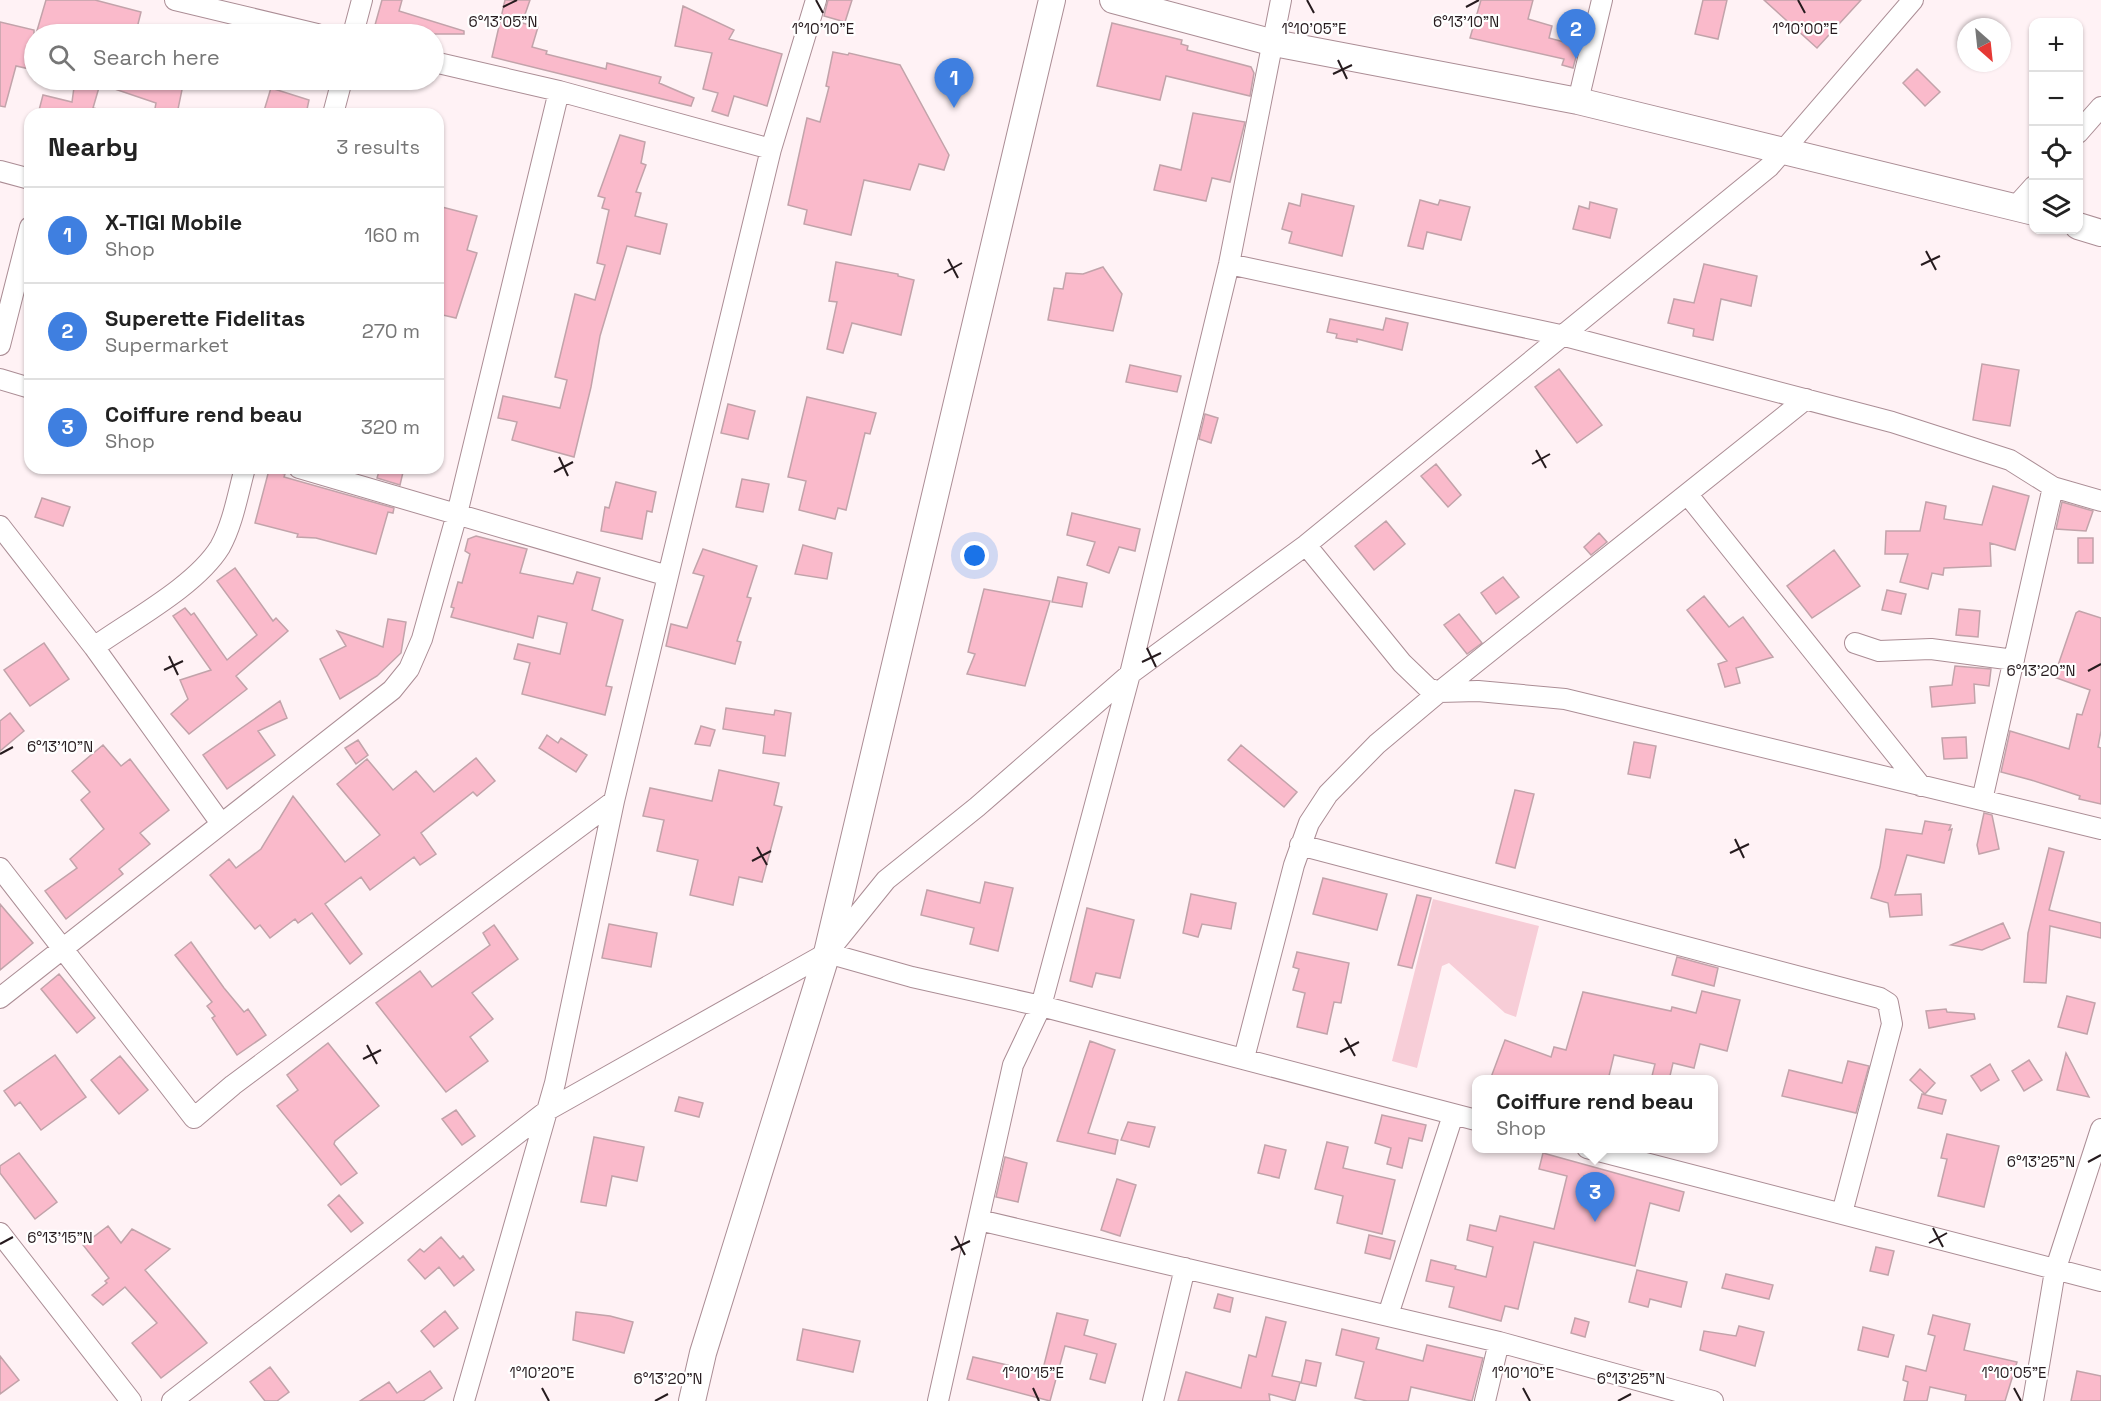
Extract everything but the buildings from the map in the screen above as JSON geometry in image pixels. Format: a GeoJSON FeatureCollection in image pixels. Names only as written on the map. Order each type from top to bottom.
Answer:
{"type":"FeatureCollection","features":[{"type":"Feature","properties":{"kind":"street"},"geometry":{"type":"LineString","coordinates":[[175,0],[275,24]]}},
{"type":"Feature","properties":{"kind":"street"},"geometry":{"type":"LineString","coordinates":[[356,24],[362,0]]}},
{"type":"Feature","properties":{"kind":"street"},"geometry":{"type":"LineString","coordinates":[[464,1401],[548,1110],[614,801],[771,149],[816,0]]}},
{"type":"Feature","properties":{"kind":"street"},"geometry":{"type":"LineString","coordinates":[[1113,0],[1274,43],[1578,100],[2025,209]]}},
{"type":"Feature","properties":{"kind":"street"},"geometry":{"type":"LineString","coordinates":[[938,1401],[1013,1065],[1041,1006],[1130,674],[1229,264],[1281,0]]}},
{"type":"Feature","properties":{"kind":"street"},"geometry":{"type":"LineString","coordinates":[[1578,100],[1602,0]]}},
{"type":"Feature","properties":{"kind":"street"},"geometry":{"type":"LineString","coordinates":[[172,1401],[548,1110],[827,953],[886,880],[977,807],[1130,674],[1306,545],[1565,336],[1769,167],[1913,0]]}},
{"type":"Feature","properties":{"kind":"street"},"geometry":{"type":"LineString","coordinates":[[692,1401],[703,1353],[827,953],[1045,2]]}},
{"type":"Feature","properties":{"kind":"street"},"geometry":{"type":"LineString","coordinates":[[444,64],[559,91],[771,149]]}},
{"type":"Feature","properties":{"kind":"street"},"geometry":{"type":"LineString","coordinates":[[335,108],[339,90]]}},
{"type":"Feature","properties":{"kind":"street"},"geometry":{"type":"LineString","coordinates":[[0,998],[220,822],[392,690],[409,669],[422,639],[457,514],[559,91]]}},
{"type":"Feature","properties":{"kind":"street"},"geometry":{"type":"LineString","coordinates":[[2083,128],[2101,107]]}},
{"type":"Feature","properties":{"kind":"street"},"geometry":{"type":"LineString","coordinates":[[0,171],[24,177]]}},
{"type":"Feature","properties":{"kind":"street"},"geometry":{"type":"LineString","coordinates":[[2083,227],[2101,233]]}},
{"type":"Feature","properties":{"kind":"street"},"geometry":{"type":"LineString","coordinates":[[0,345],[24,251]]}},
{"type":"Feature","properties":{"kind":"street"},"geometry":{"type":"LineString","coordinates":[[1229,264],[1565,336],[1892,422],[2010,460],[2053,486],[2101,501]]}},
{"type":"Feature","properties":{"kind":"street"},"geometry":{"type":"LineString","coordinates":[[0,380],[24,386]]}},
{"type":"Feature","properties":{"kind":"street"},"geometry":{"type":"LineString","coordinates":[[1244,1058],[1300,845],[1309,823],[1328,794],[1377,744],[1439,692],[1806,399]]}},
{"type":"Feature","properties":{"kind":"street"},"geometry":{"type":"LineString","coordinates":[[94,647],[182,587],[212,557],[224,538],[243,474]]}},
{"type":"Feature","properties":{"kind":"street"},"geometry":{"type":"LineString","coordinates":[[320,474],[668,576]]}},
{"type":"Feature","properties":{"kind":"street"},"geometry":{"type":"LineString","coordinates":[[1982,800],[2053,486]]}},
{"type":"Feature","properties":{"kind":"street"},"geometry":{"type":"LineString","coordinates":[[1688,495],[1921,786]]}},
{"type":"Feature","properties":{"kind":"street"},"geometry":{"type":"LineString","coordinates":[[0,526],[94,647],[220,822]]}},
{"type":"Feature","properties":{"kind":"street"},"geometry":{"type":"LineString","coordinates":[[1306,545],[1420,683],[1439,692],[1478,691],[1566,699],[2101,830]]}},
{"type":"Feature","properties":{"kind":"street"},"geometry":{"type":"LineString","coordinates":[[1855,643],[1879,651],[1930,649],[2014,660]]}},
{"type":"Feature","properties":{"kind":"street"},"geometry":{"type":"LineString","coordinates":[[0,868],[194,1118],[233,1085],[614,801]]}},
{"type":"Feature","properties":{"kind":"street"},"geometry":{"type":"LineString","coordinates":[[1300,845],[1880,998],[1888,1004],[1892,1024],[1842,1213]]}},
{"type":"Feature","properties":{"kind":"street"},"geometry":{"type":"LineString","coordinates":[[827,953],[912,977],[1041,1006],[1244,1058],[1472,1119]]}},
{"type":"Feature","properties":{"kind":"street"},"geometry":{"type":"LineString","coordinates":[[1388,1315],[1453,1115]]}},
{"type":"Feature","properties":{"kind":"street"},"geometry":{"type":"LineString","coordinates":[[2033,1401],[2055,1271],[2101,1129]]}},
{"type":"Feature","properties":{"kind":"street"},"geometry":{"type":"LineString","coordinates":[[1603,1153],[2101,1281]]}},
{"type":"Feature","properties":{"kind":"street"},"geometry":{"type":"LineString","coordinates":[[979,1220],[1499,1342],[1713,1401]]}},
{"type":"Feature","properties":{"kind":"street"},"geometry":{"type":"LineString","coordinates":[[4,1246],[131,1401]]}},
{"type":"Feature","properties":{"kind":"street"},"geometry":{"type":"LineString","coordinates":[[1153,1401],[1185,1268]]}},
{"type":"Feature","properties":{"kind":"street"},"geometry":{"type":"LineString","coordinates":[[1485,1401],[1499,1342]]}},
{"type":"Feature","properties":{"kind":"shaded area"},"geometry":{"type":"Polygon","coordinates":[[[1433,899],[1539,926],[1516,1017],[1505,1013],[1449,963],[1442,966],[1417,1068],[1392,1061],[1433,899]]]}},
{"type":"Feature","properties":{"kind":"place","name":"Superette Fidelitas"},"geometry":{"type":"Point","coordinates":[1576,59]}},
{"type":"Feature","properties":{"kind":"place","name":"X-TIGI Mobile"},"geometry":{"type":"Point","coordinates":[954,108]}},
{"type":"Feature","properties":{"kind":"place","name":"Coiffure rend beau"},"geometry":{"type":"Point","coordinates":[1595,1222]}}]}
